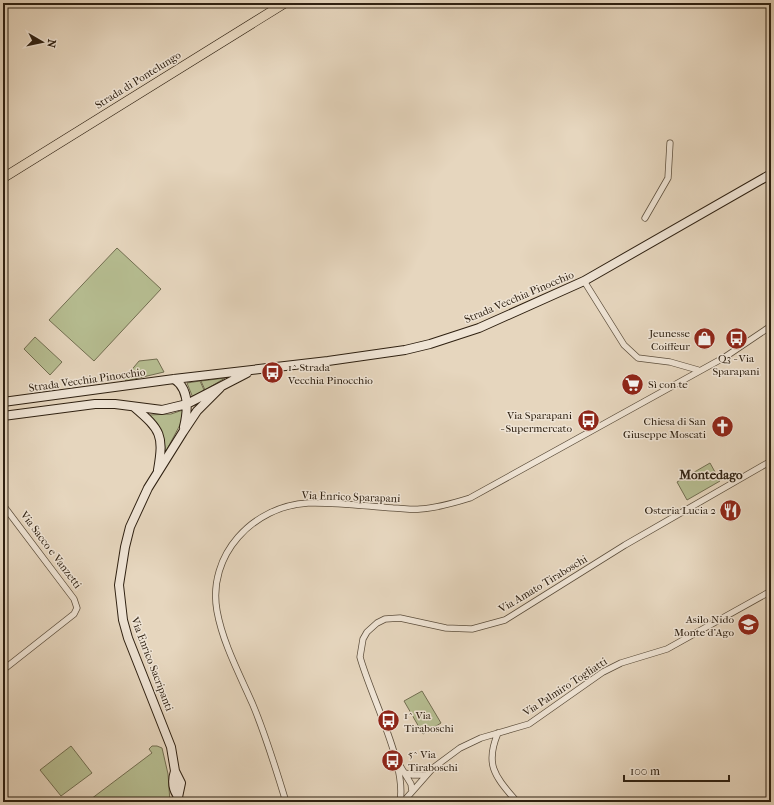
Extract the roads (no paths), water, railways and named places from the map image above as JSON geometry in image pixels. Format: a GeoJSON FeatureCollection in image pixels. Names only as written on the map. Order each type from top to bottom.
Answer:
{"type":"FeatureCollection","features":[{"type":"Feature","properties":{"kind":"main road","name":"Strada di Pontelungo"},"geometry":{"type":"LineString","coordinates":[[3,178],[285,3]]}},
{"type":"Feature","properties":{"kind":"street"},"geometry":{"type":"LineString","coordinates":[[645,218],[668,178],[670,143]]}},
{"type":"Feature","properties":{"kind":"street","name":"Strada Vecchia Pinocchio"},"geometry":{"type":"LineString","coordinates":[[3,402],[174,379],[251,371],[381,354],[430,344],[479,328],[584,281],[771,174]]}},
{"type":"Feature","properties":{"kind":"street"},"geometry":{"type":"LineString","coordinates":[[584,281],[624,345],[638,358],[670,362],[698,370]]}},
{"type":"Feature","properties":{"kind":"street","name":"Via Enrico Sparapani"},"geometry":{"type":"LineString","coordinates":[[286,802],[276,766],[258,717],[221,628],[217,611],[216,592],[223,561],[235,540],[245,528],[258,519],[290,505],[309,503],[419,510],[451,504],[470,498],[698,370],[725,357],[771,326]]}},
{"type":"Feature","properties":{"kind":"street","name":"Strada Vecchia Pinocchio"},"geometry":{"type":"LineString","coordinates":[[4,417],[95,404],[115,404],[162,410],[187,404],[251,371]]}},
{"type":"Feature","properties":{"kind":"street"},"geometry":{"type":"LineString","coordinates":[[174,379],[183,387],[187,404]]}},
{"type":"Feature","properties":{"kind":"street","name":"Via Enrico Sacripanti"},"geometry":{"type":"LineString","coordinates":[[177,799],[173,783],[176,771],[172,747],[128,638],[123,620],[120,597],[121,568],[130,527],[157,475],[198,410],[220,388]]}},
{"type":"Feature","properties":{"kind":"street","name":"Via Enrico Sacripanti"},"geometry":{"type":"LineString","coordinates":[[183,432],[187,404]]}},
{"type":"Feature","properties":{"kind":"street","name":"Via Enrico Sacripanti"},"geometry":{"type":"LineString","coordinates":[[134,407],[157,428],[161,451],[157,475]]}},
{"type":"Feature","properties":{"kind":"street","name":"Via Amato Tiraboschi"},"geometry":{"type":"LineString","coordinates":[[401,802],[402,781],[397,760],[360,657],[363,639],[367,632],[377,623],[391,618],[446,628],[472,629],[505,620],[625,544],[771,461]]}},
{"type":"Feature","properties":{"kind":"street","name":"Via Sacco e Vanzetti"},"geometry":{"type":"LineString","coordinates":[[3,506],[74,599],[77,608],[74,614],[3,670]]}},
{"type":"Feature","properties":{"kind":"street","name":"Via Palmiro Togliatti"},"geometry":{"type":"LineString","coordinates":[[401,802],[426,775],[445,758],[460,748],[498,733],[529,724],[603,672],[621,663],[667,649],[771,591]]}},
{"type":"Feature","properties":{"kind":"street"},"geometry":{"type":"LineString","coordinates":[[498,733],[491,757],[494,769],[499,779],[517,802]]}},
{"type":"Feature","properties":{"kind":"street","name":"Via Amato Tiraboschi"},"geometry":{"type":"LineString","coordinates":[[397,760],[411,784],[412,791]]}},
{"type":"Feature","properties":{"kind":"street"},"geometry":{"type":"LineString","coordinates":[[405,773],[413,775],[426,775]]}},
{"type":"Feature","properties":{"kind":"street"},"geometry":{"type":"LineString","coordinates":[[402,781],[412,791]]}},
{"type":"Feature","properties":{"kind":"place","name":"Q3 - Via Sparapani"},"geometry":{"type":"Point","coordinates":[736,338]}},
{"type":"Feature","properties":{"kind":"place","name":"Jeunesse Coiffeur"},"geometry":{"type":"Point","coordinates":[705,339]}},
{"type":"Feature","properties":{"kind":"place","name":"1^ Strada Vecchia Pinocchio"},"geometry":{"type":"Point","coordinates":[273,373]}},
{"type":"Feature","properties":{"kind":"place","name":"Sì con te"},"geometry":{"type":"Point","coordinates":[632,384]}},
{"type":"Feature","properties":{"kind":"place","name":"Via Sparapani - Supermercato"},"geometry":{"type":"Point","coordinates":[588,421]}},
{"type":"Feature","properties":{"kind":"place","name":"Chiesa di San Giuseppe Moscati"},"geometry":{"type":"Point","coordinates":[722,427]}},
{"type":"Feature","properties":{"kind":"place","name":"Osteria Lucia 2"},"geometry":{"type":"Point","coordinates":[731,510]}},
{"type":"Feature","properties":{"kind":"place","name":"Asilo Nido Monte d'Ago"},"geometry":{"type":"Point","coordinates":[749,625]}},
{"type":"Feature","properties":{"kind":"place","name":"1^ Via Tiraboschi"},"geometry":{"type":"Point","coordinates":[388,721]}},
{"type":"Feature","properties":{"kind":"place","name":"5^ Via Tiraboschi"},"geometry":{"type":"Point","coordinates":[392,760]}},
{"type":"Feature","properties":{"kind":"district","name":"Montedago"},"geometry":{"type":"Point","coordinates":[711,474]}}]}
